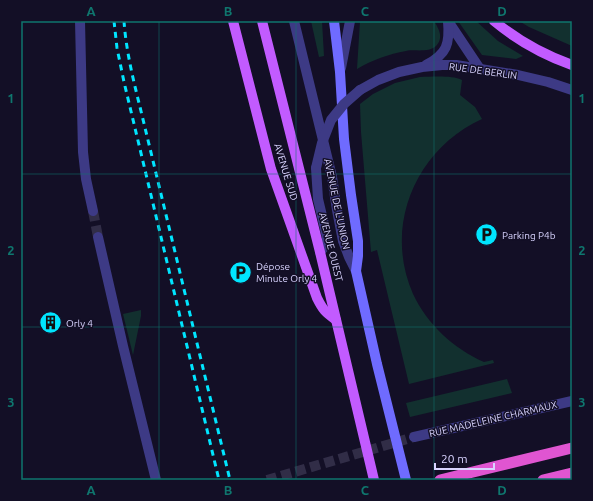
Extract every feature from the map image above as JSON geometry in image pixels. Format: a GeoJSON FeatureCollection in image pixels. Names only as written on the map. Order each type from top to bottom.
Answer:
{"type":"FeatureCollection","features":[{"type":"Feature","properties":{"kind":"highway"},"geometry":{"type":"LineString","coordinates":[[440,480],[572,448]]}},
{"type":"Feature","properties":{"kind":"highway"},"geometry":{"type":"LineString","coordinates":[[543,480],[572,473]]}},
{"type":"Feature","properties":{"kind":"main road","name":"AVENUE SUD"},"geometry":{"type":"LineString","coordinates":[[233,21],[271,169],[317,298],[322,308],[336,320]]}},
{"type":"Feature","properties":{"kind":"main road","name":"AVENUE OUEST"},"geometry":{"type":"LineString","coordinates":[[262,21],[320,252],[374,480]]}},
{"type":"Feature","properties":{"kind":"main road"},"geometry":{"type":"LineString","coordinates":[[334,21],[340,72],[344,139],[358,241],[356,272]]}},
{"type":"Feature","properties":{"kind":"main road"},"geometry":{"type":"LineString","coordinates":[[494,21],[528,46],[557,60],[572,65]]}},
{"type":"Feature","properties":{"kind":"main road","name":"AVENUE DE L'UNION"},"geometry":{"type":"LineString","coordinates":[[356,272],[406,480]]}},
{"type":"Feature","properties":{"kind":"street"},"geometry":{"type":"LineString","coordinates":[[80,21],[83,152],[86,179],[93,212]]}},
{"type":"Feature","properties":{"kind":"street","name":"AVENUE DE L'UNION"},"geometry":{"type":"LineString","coordinates":[[294,21],[332,177],[343,241],[356,272]]}},
{"type":"Feature","properties":{"kind":"street"},"geometry":{"type":"LineString","coordinates":[[340,72],[350,21]]}},
{"type":"Feature","properties":{"kind":"street"},"geometry":{"type":"LineString","coordinates":[[422,67],[438,57],[447,45],[449,36],[448,21]]}},
{"type":"Feature","properties":{"kind":"street"},"geometry":{"type":"LineString","coordinates":[[448,21],[480,69]]}},
{"type":"Feature","properties":{"kind":"street","name":"RUE DE BERLIN"},"geometry":{"type":"LineString","coordinates":[[320,252],[325,246],[327,237],[318,199],[316,168],[322,143],[331,120],[344,104],[360,90],[378,80],[399,72],[422,67],[442,65],[456,65],[548,82],[572,90]]}},
{"type":"Feature","properties":{"kind":"street"},"geometry":{"type":"LineString","coordinates":[[98,237],[156,480]]}},
{"type":"Feature","properties":{"kind":"street","name":"RUE MADELEINE CHARMAUX"},"geometry":{"type":"LineString","coordinates":[[414,437],[572,401]]}},
{"type":"Feature","properties":{"kind":"green space"},"geometry":{"type":"Polygon","coordinates":[[[311,21],[322,21],[324,56],[319,57],[311,21]]]}},
{"type":"Feature","properties":{"kind":"green space"},"geometry":{"type":"Polygon","coordinates":[[[360,21],[434,21],[439,30],[440,40],[433,48],[410,50],[393,54],[375,60],[357,69],[360,21]]]}},
{"type":"Feature","properties":{"kind":"green space"},"geometry":{"type":"Polygon","coordinates":[[[458,21],[476,21],[498,41],[523,56],[516,59],[482,55],[458,21]]]}},
{"type":"Feature","properties":{"kind":"green space"},"geometry":{"type":"Polygon","coordinates":[[[519,21],[572,21],[572,46],[529,27],[519,21]]]}},
{"type":"Feature","properties":{"kind":"green space"},"geometry":{"type":"Polygon","coordinates":[[[420,77],[447,77],[462,80],[460,95],[475,107],[482,119],[459,132],[439,149],[423,170],[412,192],[404,217],[402,242],[405,268],[413,294],[419,305],[442,334],[452,343],[473,357],[484,362],[493,360],[494,363],[409,384],[377,250],[371,252],[360,104],[373,94],[395,83],[420,77]]]}},
{"type":"Feature","properties":{"kind":"green space"},"geometry":{"type":"Polygon","coordinates":[[[141,310],[141,316],[133,355],[123,314],[141,310]]]}},
{"type":"Feature","properties":{"kind":"green space"},"geometry":{"type":"Polygon","coordinates":[[[507,379],[512,393],[410,417],[406,403],[507,379]]]}},
{"type":"Feature","properties":{"kind":"tunnel"},"geometry":{"type":"LineString","coordinates":[[93,211],[98,237]]}},
{"type":"Feature","properties":{"kind":"tunnel"},"geometry":{"type":"LineString","coordinates":[[267,480],[414,437]]}},
{"type":"Feature","properties":{"kind":"railway"},"geometry":{"type":"LineString","coordinates":[[114,21],[117,48],[124,82],[219,480]]}},
{"type":"Feature","properties":{"kind":"railway"},"geometry":{"type":"LineString","coordinates":[[124,21],[128,54],[135,86],[230,480]]}},
{"type":"Feature","properties":{"kind":"place","name":"Parking P4b"},"geometry":{"type":"Point","coordinates":[487,235]}},
{"type":"Feature","properties":{"kind":"place","name":"Dépose Minute Orly 4"},"geometry":{"type":"Point","coordinates":[240,272]}},
{"type":"Feature","properties":{"kind":"place","name":"Orly 4"},"geometry":{"type":"Point","coordinates":[50,323]}}]}
